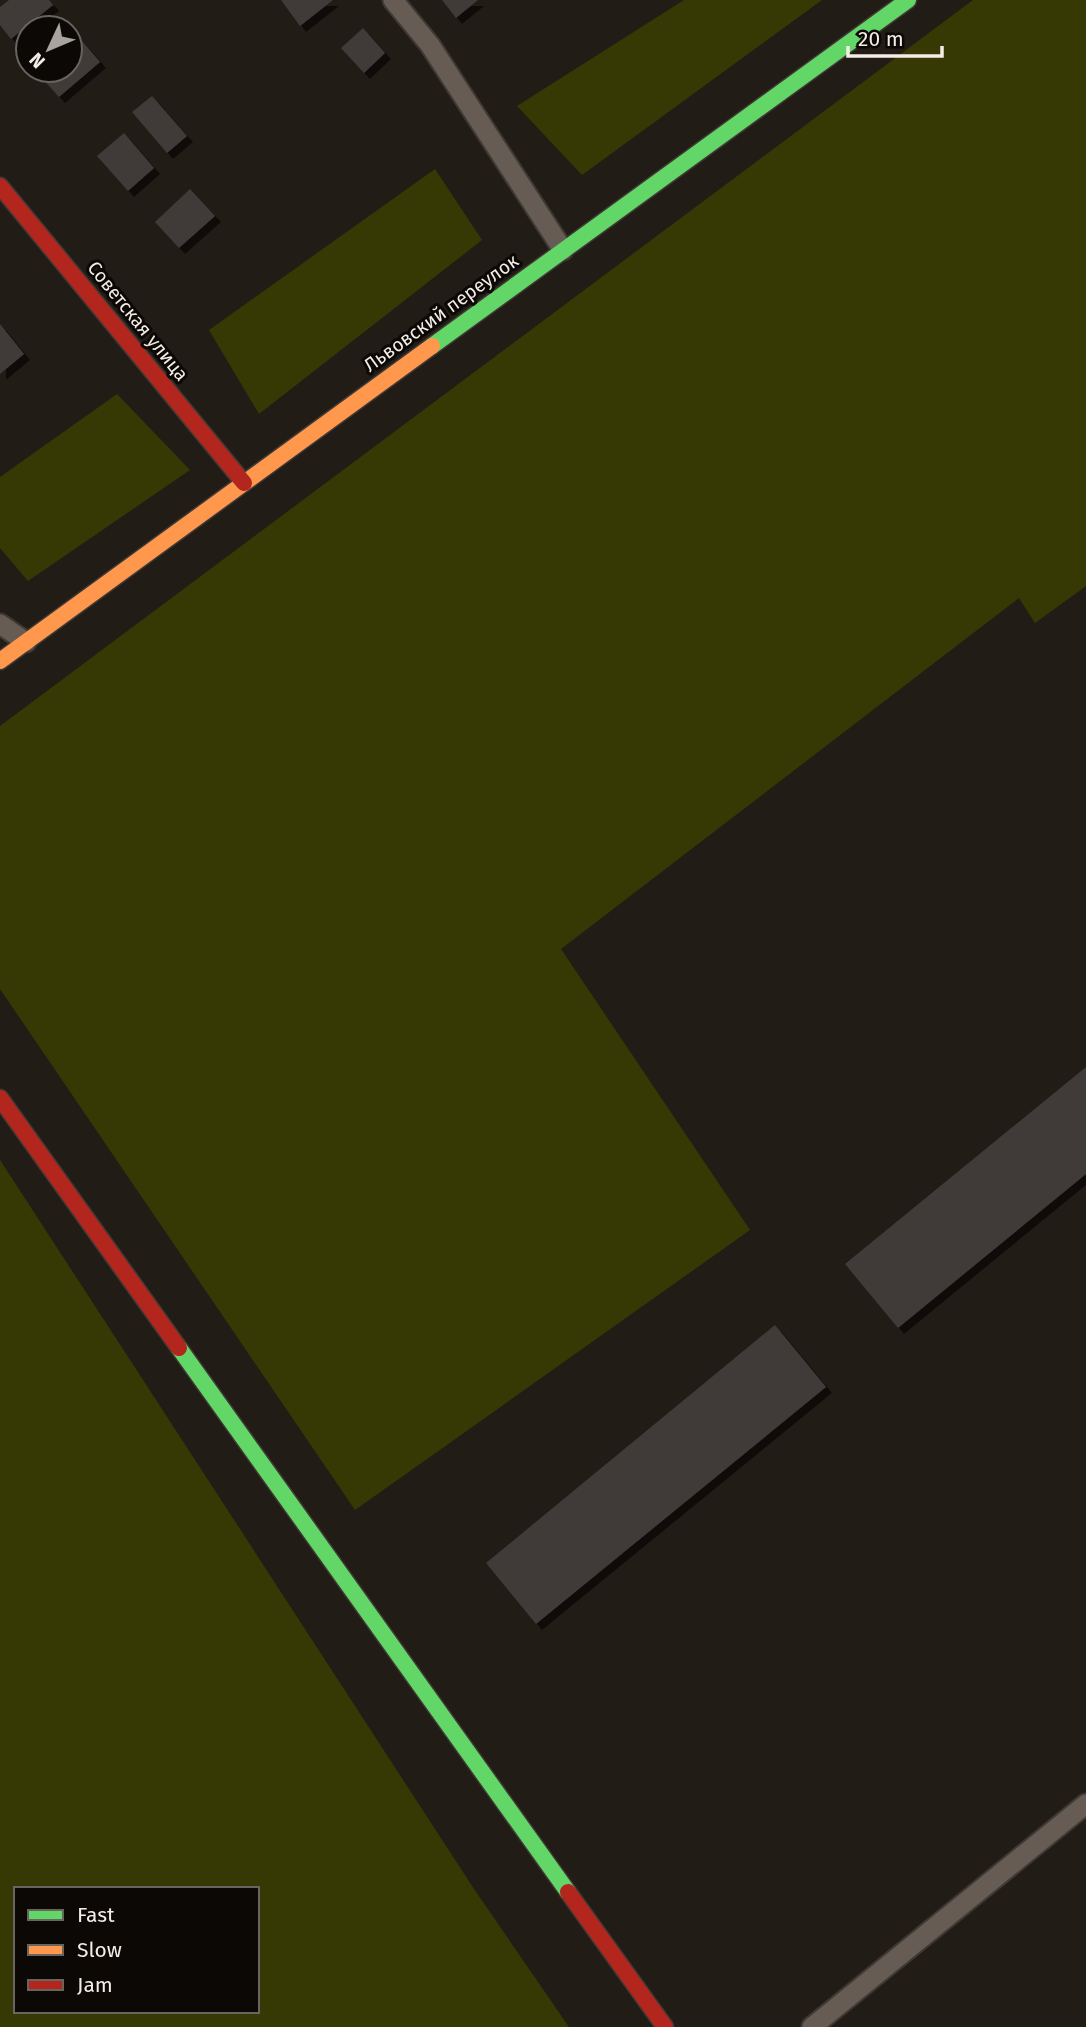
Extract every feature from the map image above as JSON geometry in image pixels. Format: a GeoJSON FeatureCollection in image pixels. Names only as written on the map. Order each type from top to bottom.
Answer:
{"type":"FeatureCollection","features":[{"type":"Feature","properties":{"kind":"street","name":"Львовский переулок"},"geometry":{"type":"LineString","coordinates":[[0,661],[908,0]]}},
{"type":"Feature","properties":{"kind":"street","name":"Советская улица"},"geometry":{"type":"LineString","coordinates":[[0,186],[244,482]]}},
{"type":"Feature","properties":{"kind":"street"},"geometry":{"type":"LineString","coordinates":[[0,1098],[666,2027]]}},
{"type":"Feature","properties":{"kind":"lane"},"geometry":{"type":"LineString","coordinates":[[393,0],[430,45],[563,250]]}},
{"type":"Feature","properties":{"kind":"lane"},"geometry":{"type":"LineString","coordinates":[[0,624],[26,642]]}},
{"type":"Feature","properties":{"kind":"lane"},"geometry":{"type":"LineString","coordinates":[[811,2027],[1086,1804]]}},
{"type":"Feature","properties":{"kind":"shaded area"},"geometry":{"type":"Polygon","coordinates":[[[684,0],[822,0],[582,175],[517,106],[684,0]]]}},
{"type":"Feature","properties":{"kind":"shaded area"},"geometry":{"type":"Polygon","coordinates":[[[973,0],[1086,0],[1086,586],[1035,623],[1019,598],[561,949],[750,1230],[355,1510],[0,989],[0,726],[973,0]]]}},
{"type":"Feature","properties":{"kind":"shaded area"},"geometry":{"type":"Polygon","coordinates":[[[435,169],[482,240],[259,414],[209,330],[435,169]]]}},
{"type":"Feature","properties":{"kind":"shaded area"},"geometry":{"type":"Polygon","coordinates":[[[117,394],[190,470],[28,581],[0,548],[0,477],[117,394]]]}},
{"type":"Feature","properties":{"kind":"shaded area"},"geometry":{"type":"Polygon","coordinates":[[[0,1160],[474,1889],[569,2027],[0,2027],[0,1160]]]}},
{"type":"Feature","properties":{"kind":"building"},"geometry":{"type":"Polygon","coordinates":[[[9,0],[49,0],[53,5],[42,14],[14,14],[14,37],[11,39],[0,25],[0,7],[9,0]]]}},
{"type":"Feature","properties":{"kind":"building"},"geometry":{"type":"Polygon","coordinates":[[[281,0],[333,0],[300,26],[281,0]]]}},
{"type":"Feature","properties":{"kind":"building"},"geometry":{"type":"Polygon","coordinates":[[[442,0],[478,0],[456,18],[442,0]]]}},
{"type":"Feature","properties":{"kind":"building"},"geometry":{"type":"Polygon","coordinates":[[[363,28],[385,53],[364,73],[341,48],[363,28]]]}},
{"type":"Feature","properties":{"kind":"building"},"geometry":{"type":"Polygon","coordinates":[[[84,43],[100,62],[84,76],[84,43]]]}},
{"type":"Feature","properties":{"kind":"building"},"geometry":{"type":"Polygon","coordinates":[[[47,84],[74,84],[59,97],[47,84]]]}},
{"type":"Feature","properties":{"kind":"building"},"geometry":{"type":"Polygon","coordinates":[[[152,96],[187,136],[167,153],[132,112],[152,96]]]}},
{"type":"Feature","properties":{"kind":"building"},"geometry":{"type":"Polygon","coordinates":[[[124,133],[154,168],[128,191],[97,156],[124,133]]]}},
{"type":"Feature","properties":{"kind":"building"},"geometry":{"type":"Polygon","coordinates":[[[190,189],[215,216],[179,248],[155,222],[190,189]]]}},
{"type":"Feature","properties":{"kind":"building"},"geometry":{"type":"Polygon","coordinates":[[[0,324],[24,354],[0,374],[0,324]]]}},
{"type":"Feature","properties":{"kind":"building"},"geometry":{"type":"Polygon","coordinates":[[[1086,1067],[1086,1174],[898,1328],[845,1264],[1086,1067]]]}},
{"type":"Feature","properties":{"kind":"building"},"geometry":{"type":"Polygon","coordinates":[[[775,1325],[826,1387],[536,1624],[486,1563],[775,1325]]]}},
{"type":"Feature","properties":{"kind":"traffic: fast"},"geometry":{"type":"LineString","coordinates":[[432,346],[908,0]]}},
{"type":"Feature","properties":{"kind":"traffic: fast"},"geometry":{"type":"LineString","coordinates":[[179,1348],[568,1892]]}},
{"type":"Feature","properties":{"kind":"traffic: slow"},"geometry":{"type":"LineString","coordinates":[[0,661],[432,346]]}},
{"type":"Feature","properties":{"kind":"traffic: jam"},"geometry":{"type":"LineString","coordinates":[[0,186],[244,483]]}},
{"type":"Feature","properties":{"kind":"traffic: jam"},"geometry":{"type":"LineString","coordinates":[[0,1098],[179,1348]]}},
{"type":"Feature","properties":{"kind":"traffic: jam"},"geometry":{"type":"LineString","coordinates":[[568,1892],[665,2027]]}}]}
